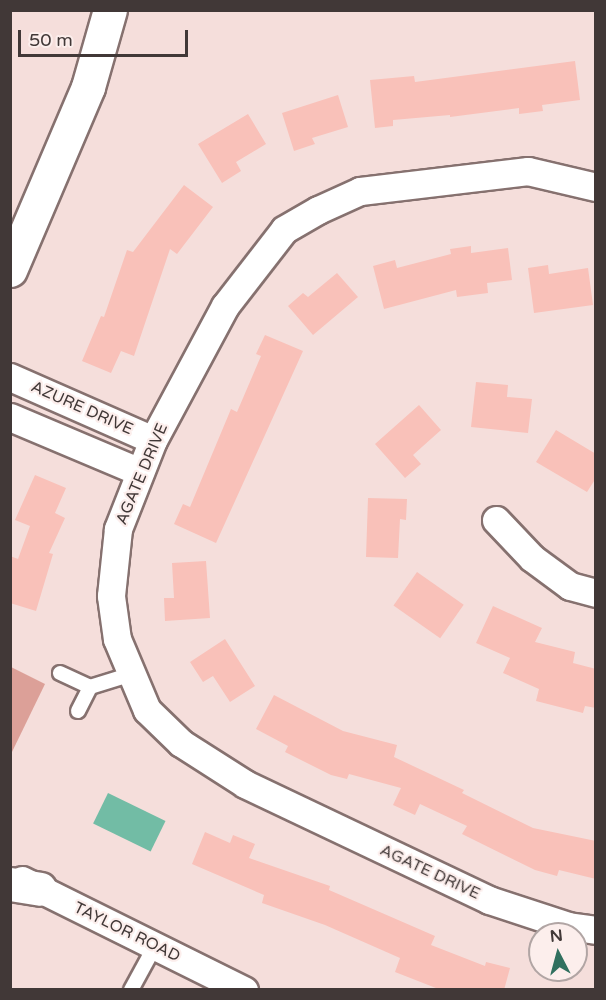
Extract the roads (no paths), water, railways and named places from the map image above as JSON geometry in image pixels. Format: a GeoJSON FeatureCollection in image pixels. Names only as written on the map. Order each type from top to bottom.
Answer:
{"type":"FeatureCollection","features":[{"type":"Feature","properties":{"kind":"main road"},"geometry":{"type":"LineString","coordinates":[[10,270],[88,87],[110,10]]}},
{"type":"Feature","properties":{"kind":"street","name":"AGATE DRIVE"},"geometry":{"type":"LineString","coordinates":[[596,187],[528,171],[360,191],[318,210],[284,230],[225,306],[153,440],[118,530],[111,596],[117,639],[147,710],[181,743],[245,784],[489,900],[568,926],[596,930]]}},
{"type":"Feature","properties":{"kind":"street","name":"AZURE DRIVE"},"geometry":{"type":"LineString","coordinates":[[10,377],[153,440]]}},
{"type":"Feature","properties":{"kind":"street"},"geometry":{"type":"LineString","coordinates":[[10,417],[140,472]]}},
{"type":"Feature","properties":{"kind":"street"},"geometry":{"type":"LineString","coordinates":[[496,520],[532,558],[570,586],[596,593]]}},
{"type":"Feature","properties":{"kind":"street","name":"TAYLOR ROAD"},"geometry":{"type":"LineString","coordinates":[[10,874],[25,886],[244,990]]}},
{"type":"Feature","properties":{"kind":"lane"},"geometry":{"type":"LineString","coordinates":[[60,673],[90,687],[132,674]]}},
{"type":"Feature","properties":{"kind":"lane"},"geometry":{"type":"LineString","coordinates":[[78,711],[90,687]]}},
{"type":"Feature","properties":{"kind":"lane"},"geometry":{"type":"LineString","coordinates":[[131,990],[155,946]]}}]}
